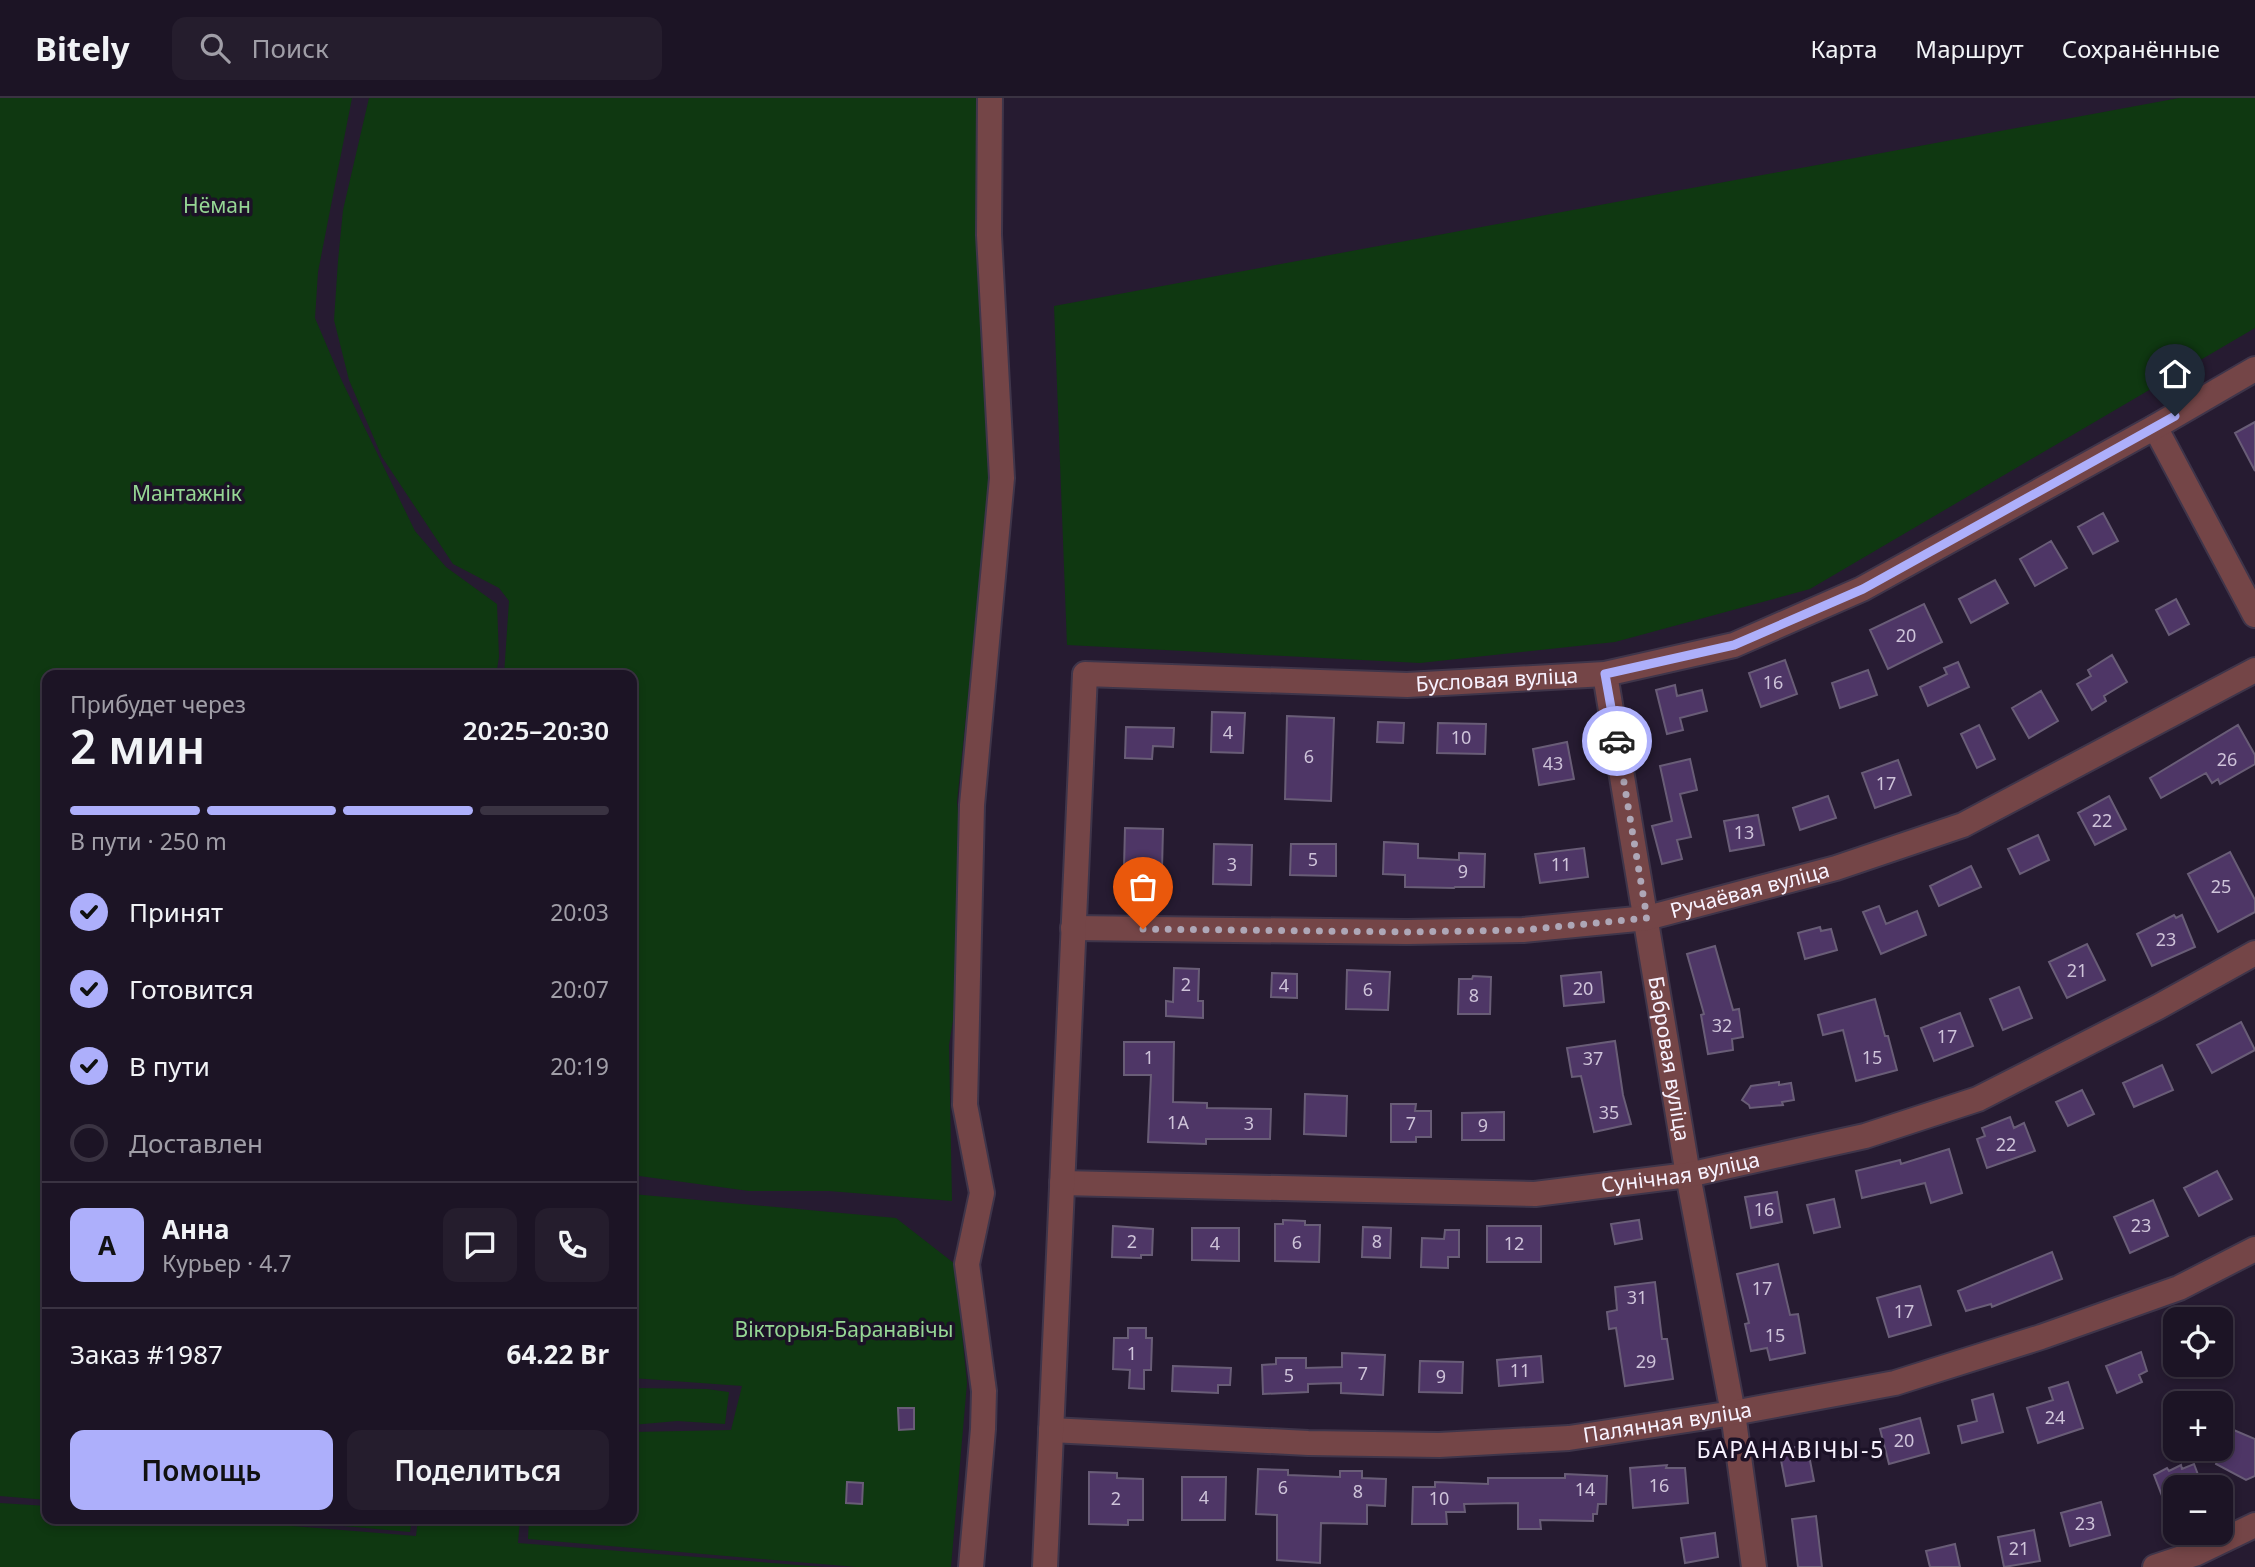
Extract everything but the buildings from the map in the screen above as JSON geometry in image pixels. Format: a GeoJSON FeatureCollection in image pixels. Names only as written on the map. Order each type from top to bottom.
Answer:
{"type":"FeatureCollection","features":[{"type":"Feature","properties":{"kind":"street"},"geometry":{"type":"LineString","coordinates":[[971,1567],[984,1429],[984,1391],[967,1264],[982,1193],[965,1105],[972,805],[1002,478],[989,235],[990,98]]}},
{"type":"Feature","properties":{"kind":"street","name":"Бусловая вуліца"},"geometry":{"type":"LineString","coordinates":[[1073,928],[1085,674],[1407,685],[1605,674],[1734,645],[1863,589],[2255,369]]}},
{"type":"Feature","properties":{"kind":"street"},"geometry":{"type":"LineString","coordinates":[[2155,427],[2255,615]]}},
{"type":"Feature","properties":{"kind":"street","name":"Ручаёвая вуліца"},"geometry":{"type":"LineString","coordinates":[[1073,928],[1523,930],[1647,918],[1836,868],[1963,825],[2255,670]]}},
{"type":"Feature","properties":{"kind":"street","name":"Бабровая вуліца"},"geometry":{"type":"LineString","coordinates":[[1605,674],[1688,1175],[1732,1413],[1754,1567]]}},
{"type":"Feature","properties":{"kind":"street"},"geometry":{"type":"LineString","coordinates":[[1045,1567],[1073,928]]}},
{"type":"Feature","properties":{"kind":"street","name":"Сунічная вуліца"},"geometry":{"type":"LineString","coordinates":[[1062,1183],[1535,1194],[1688,1175],[1865,1136],[1978,1099],[2158,1007],[2255,953]]}},
{"type":"Feature","properties":{"kind":"street","name":"Палянная вуліца"},"geometry":{"type":"LineString","coordinates":[[1051,1430],[1308,1443],[1439,1445],[1569,1438],[1732,1413],[1895,1383],[2041,1337],[2179,1288],[2255,1249]]}},
{"type":"Feature","properties":{"kind":"street"},"geometry":{"type":"LineString","coordinates":[[2155,1567],[2197,1553],[2255,1525]]}},
{"type":"Feature","properties":{"kind":"green space","name":"Мантажнік"},"geometry":{"type":"Polygon","coordinates":[[[0,98],[352,98],[318,272],[315,318],[341,379],[415,531],[446,567],[497,604],[499,657],[497,670],[42,670],[42,1500],[0,1496],[0,98]]]}},
{"type":"Feature","properties":{"kind":"green space"},"geometry":{"type":"Polygon","coordinates":[[[369,98],[980,98],[991,478],[957,802],[969,923],[949,1045],[952,1201],[829,1191],[749,1191],[637,1176],[637,670],[504,670],[509,601],[499,588],[453,564],[382,457],[349,380],[334,320],[343,210],[369,98]]]}},
{"type":"Feature","properties":{"kind":"green space"},"geometry":{"type":"Polygon","coordinates":[[[2179,98],[2255,98],[2255,328],[1810,589],[1615,642],[1420,663],[1067,645],[1054,306],[2179,98]]]}},
{"type":"Feature","properties":{"kind":"green space","name":"Вікторыя-Баранавічы"},"geometry":{"type":"Polygon","coordinates":[[[637,1194],[896,1218],[955,1264],[967,1383],[951,1567],[856,1567],[528,1539],[529,1524],[637,1524],[637,1432],[731,1430],[742,1386],[637,1378],[637,1194]]]}},
{"type":"Feature","properties":{"kind":"green space"},"geometry":{"type":"Polygon","coordinates":[[[637,1388],[729,1392],[725,1424],[677,1421],[637,1425],[637,1388]]]}},
{"type":"Feature","properties":{"kind":"green space"},"geometry":{"type":"Polygon","coordinates":[[[0,1503],[42,1506],[42,1524],[268,1524],[416,1536],[417,1524],[520,1524],[518,1543],[824,1567],[0,1567],[0,1503]]]}},
{"type":"Feature","properties":{"kind":"green space"},"geometry":{"type":"Polygon","coordinates":[[[321,1524],[411,1524],[410,1532],[321,1524]]]}},
{"type":"Feature","properties":{"kind":"way so far"},"geometry":{"type":"LineString","coordinates":[[1143,929],[1408,932],[1523,930],[1647,918],[1617,741]]}},
{"type":"Feature","properties":{"kind":"district","name":"БАРАНАВІЧЫ-5"},"geometry":{"type":"Point","coordinates":[1791,1450]}},
{"type":"Feature","properties":{"kind":"route"},"geometry":{"type":"LineString","coordinates":[[1617,741],[1605,674],[1734,645],[1863,589],[2175,416]]}},
{"type":"Feature","properties":{"kind":"park label","name":"Нёман"},"geometry":{"type":"Point","coordinates":[217,206]}}]}
